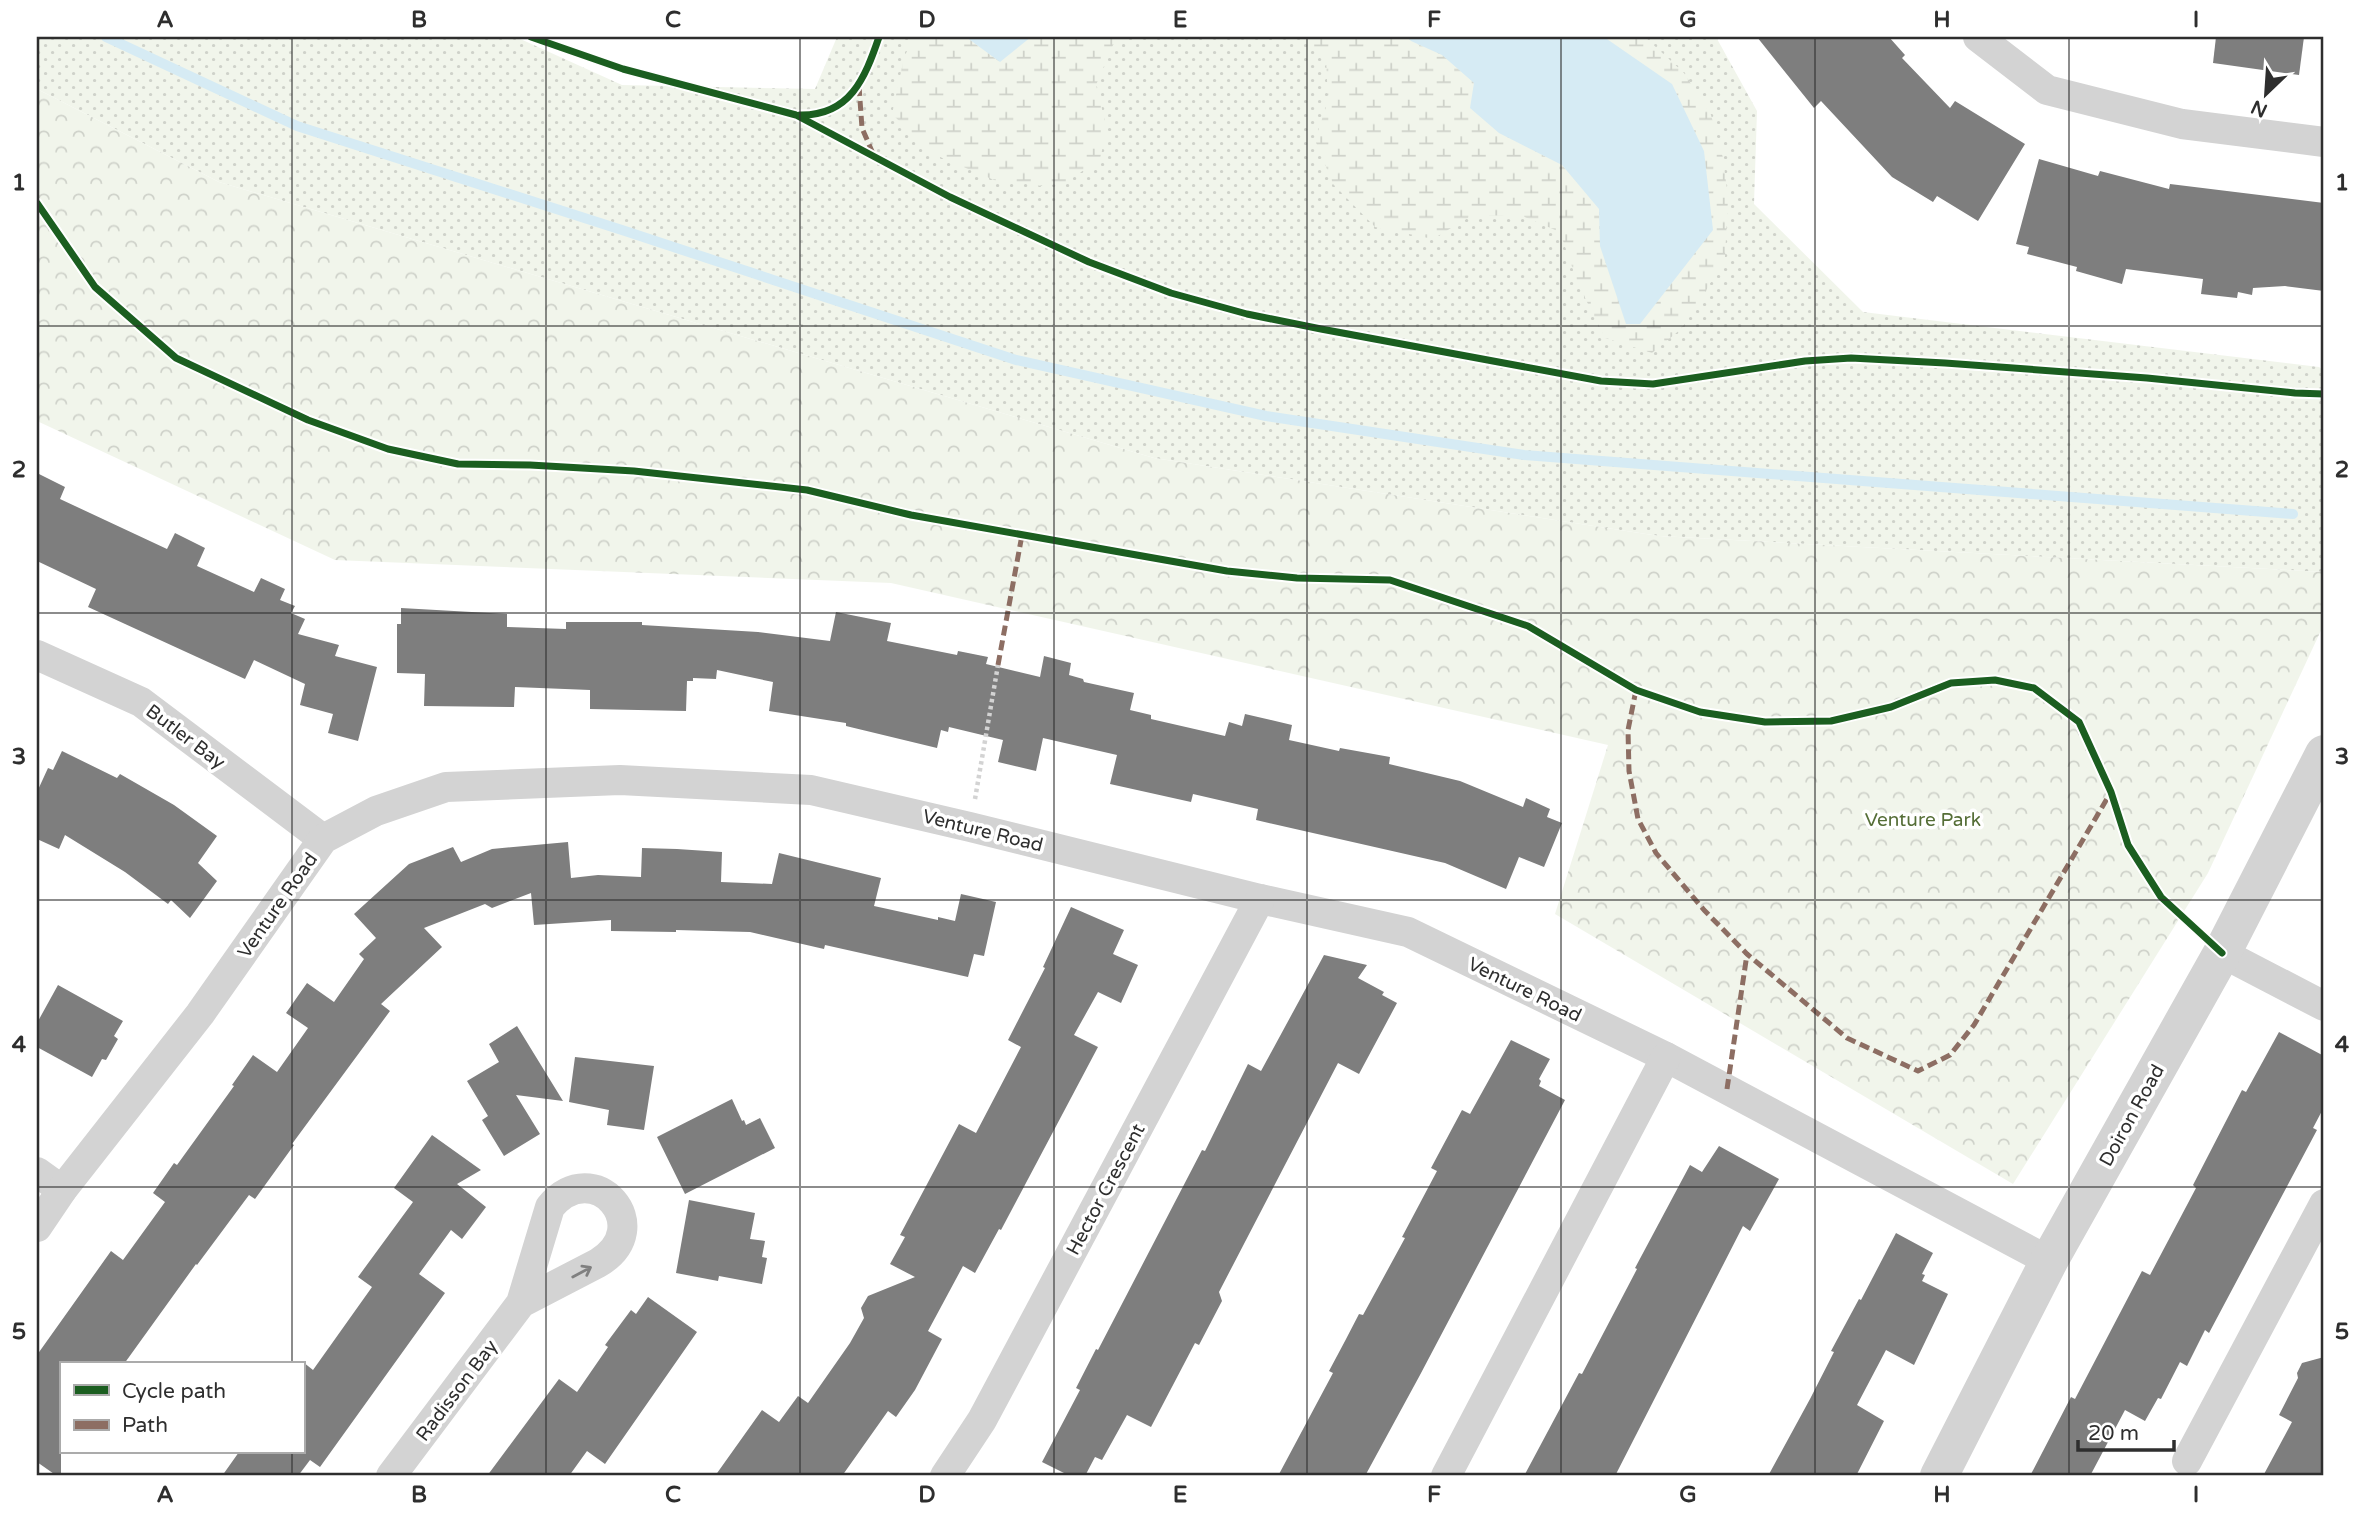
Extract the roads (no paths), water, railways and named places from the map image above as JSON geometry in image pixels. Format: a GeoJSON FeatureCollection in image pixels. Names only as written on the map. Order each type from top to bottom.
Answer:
{"type":"FeatureCollection","features":[{"type":"Feature","properties":{"kind":"street"},"geometry":{"type":"LineString","coordinates":[[1978,37],[2047,90],[2182,124],[2324,142]]}},
{"type":"Feature","properties":{"kind":"street","name":"Butler Bay"},"geometry":{"type":"LineString","coordinates":[[37,655],[141,702],[323,839]]}},
{"type":"Feature","properties":{"kind":"street","name":"Doiron Road"},"geometry":{"type":"LineString","coordinates":[[1939,1476],[2049,1261],[2222,953],[2324,754]]}},
{"type":"Feature","properties":{"kind":"street","name":"Venture Road"},"geometry":{"type":"LineString","coordinates":[[37,1227],[200,1014],[323,839],[376,811],[446,787],[620,780],[811,790],[1259,899],[1408,932],[1667,1057],[2049,1261]]}},
{"type":"Feature","properties":{"kind":"street","name":"Hector Crescent"},"geometry":{"type":"LineString","coordinates":[[945,1476],[982,1420],[1259,899]]}},
{"type":"Feature","properties":{"kind":"street"},"geometry":{"type":"LineString","coordinates":[[2222,953],[2324,1006]]}},
{"type":"Feature","properties":{"kind":"street"},"geometry":{"type":"LineString","coordinates":[[1446,1476],[1667,1057]]}},
{"type":"Feature","properties":{"kind":"street"},"geometry":{"type":"LineString","coordinates":[[37,1172],[62,1191]]}},
{"type":"Feature","properties":{"kind":"street"},"geometry":{"type":"LineString","coordinates":[[2187,1461],[2324,1204]]}},
{"type":"Feature","properties":{"kind":"street","name":"Radisson Bay"},"geometry":{"type":"LineString","coordinates":[[391,1476],[521,1303]]}},
{"type":"Feature","properties":{"kind":"water"},"geometry":{"type":"Polygon","coordinates":[[[966,37],[1031,37],[1000,62],[966,37]]]}},
{"type":"Feature","properties":{"kind":"water"},"geometry":{"type":"Polygon","coordinates":[[[1407,37],[1604,37],[1672,84],[1704,151],[1713,230],[1640,324],[1626,324],[1600,246],[1599,209],[1562,165],[1499,133],[1470,108],[1474,83],[1442,55],[1407,37]]]}},
{"type":"Feature","properties":{"kind":"waterway"},"geometry":{"type":"LineString","coordinates":[[106,37],[297,126],[1016,360],[1266,416],[1524,455],[2293,514]]}},
{"type":"Feature","properties":{"kind":"park label","name":"Venture Park"},"geometry":{"type":"Point","coordinates":[1923,819]}}]}
